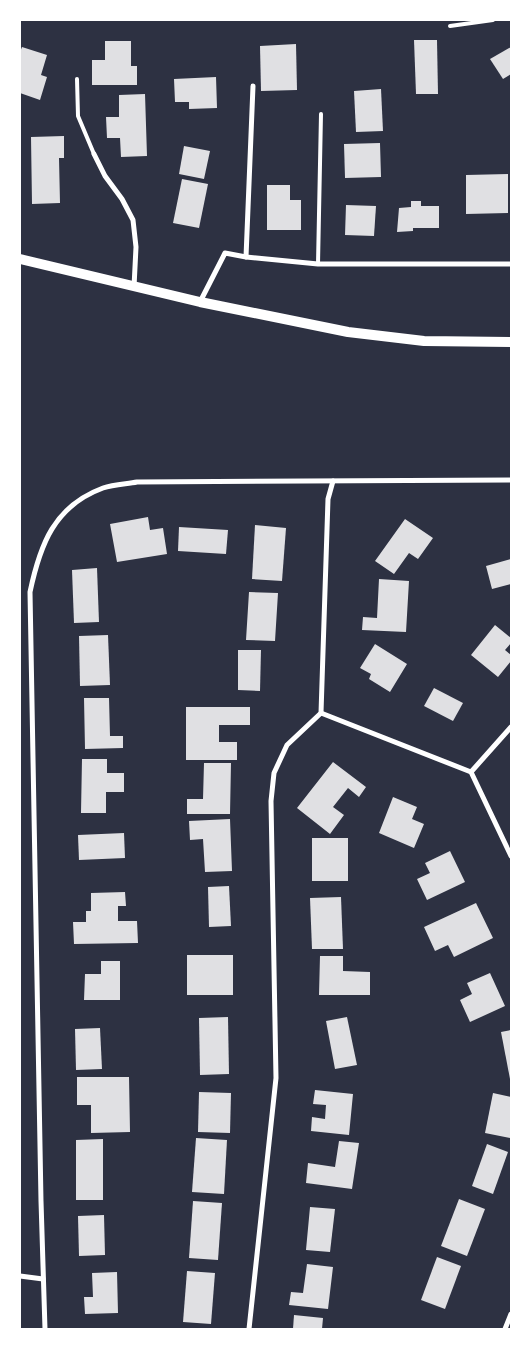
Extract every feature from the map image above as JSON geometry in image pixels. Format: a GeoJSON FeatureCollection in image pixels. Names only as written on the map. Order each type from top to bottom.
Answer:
{"type":"FeatureCollection","features":[{"type":"Feature","properties":{"kind":"main road"},"geometry":{"type":"LineString","coordinates":[[20,259],[200,302],[348,332],[424,341],[511,342]]}},
{"type":"Feature","properties":{"kind":"street"},"geometry":{"type":"LineString","coordinates":[[246,257],[253,86]]}},
{"type":"Feature","properties":{"kind":"street"},"geometry":{"type":"LineString","coordinates":[[94,154],[105,176],[122,198],[133,220],[136,246],[134,287]]}},
{"type":"Feature","properties":{"kind":"street"},"geometry":{"type":"LineString","coordinates":[[200,302],[225,253],[246,257],[318,264],[511,264]]}},
{"type":"Feature","properties":{"kind":"street"},"geometry":{"type":"LineString","coordinates":[[45,1329],[30,592],[37,560],[48,533],[80,499],[104,488],[138,482],[511,480]]}},
{"type":"Feature","properties":{"kind":"street"},"geometry":{"type":"LineString","coordinates":[[249,1329],[276,1078],[271,801],[274,773],[288,744],[321,712],[328,499],[333,482]]}},
{"type":"Feature","properties":{"kind":"street"},"geometry":{"type":"LineString","coordinates":[[321,712],[471,772],[511,856]]}},
{"type":"Feature","properties":{"kind":"street"},"geometry":{"type":"LineString","coordinates":[[471,772],[511,727]]}},
{"type":"Feature","properties":{"kind":"street"},"geometry":{"type":"LineString","coordinates":[[20,1276],[43,1279]]}},
{"type":"Feature","properties":{"kind":"street"},"geometry":{"type":"LineString","coordinates":[[506,1329],[511,1314]]}},
{"type":"Feature","properties":{"kind":"lane"},"geometry":{"type":"LineString","coordinates":[[450,26],[493,20]]}},
{"type":"Feature","properties":{"kind":"lane"},"geometry":{"type":"LineString","coordinates":[[77,79],[78,116],[94,154]]}},
{"type":"Feature","properties":{"kind":"lane"},"geometry":{"type":"LineString","coordinates":[[318,264],[321,114]]}},
{"type":"Feature","properties":{"kind":"building"},"geometry":{"type":"Polygon","coordinates":[[[414,40],[437,40],[438,94],[416,94],[414,40]]]}},
{"type":"Feature","properties":{"kind":"building"},"geometry":{"type":"Polygon","coordinates":[[[105,41],[131,41],[131,66],[137,66],[137,85],[92,85],[92,60],[105,60],[105,41]]]}},
{"type":"Feature","properties":{"kind":"building"},"geometry":{"type":"Polygon","coordinates":[[[296,44],[297,90],[261,91],[260,46],[296,44]]]}},
{"type":"Feature","properties":{"kind":"building"},"geometry":{"type":"Polygon","coordinates":[[[22,47],[47,55],[41,75],[47,77],[40,100],[20,93],[20,52],[22,47]]]}},
{"type":"Feature","properties":{"kind":"building"},"geometry":{"type":"Polygon","coordinates":[[[511,47],[511,74],[503,79],[490,59],[511,47]]]}},
{"type":"Feature","properties":{"kind":"building"},"geometry":{"type":"Polygon","coordinates":[[[216,77],[217,108],[189,109],[189,102],[175,102],[174,79],[216,77]]]}},
{"type":"Feature","properties":{"kind":"building"},"geometry":{"type":"Polygon","coordinates":[[[381,89],[383,131],[356,132],[354,91],[381,89]]]}},
{"type":"Feature","properties":{"kind":"building"},"geometry":{"type":"Polygon","coordinates":[[[145,94],[147,156],[121,157],[120,138],[107,138],[106,117],[119,117],[119,95],[145,94]]]}},
{"type":"Feature","properties":{"kind":"building"},"geometry":{"type":"Polygon","coordinates":[[[64,136],[64,158],[59,158],[60,203],[32,204],[31,137],[64,136]]]}},
{"type":"Feature","properties":{"kind":"building"},"geometry":{"type":"Polygon","coordinates":[[[380,143],[381,177],[345,178],[344,144],[380,143]]]}},
{"type":"Feature","properties":{"kind":"building"},"geometry":{"type":"Polygon","coordinates":[[[184,146],[210,151],[204,179],[179,174],[184,146]]]}},
{"type":"Feature","properties":{"kind":"building"},"geometry":{"type":"Polygon","coordinates":[[[508,174],[508,213],[466,214],[466,175],[508,174]]]}},
{"type":"Feature","properties":{"kind":"building"},"geometry":{"type":"Polygon","coordinates":[[[182,179],[208,184],[199,228],[173,223],[182,179]]]}},
{"type":"Feature","properties":{"kind":"building"},"geometry":{"type":"Polygon","coordinates":[[[267,185],[290,185],[290,200],[301,200],[301,230],[267,230],[267,185]]]}},
{"type":"Feature","properties":{"kind":"building"},"geometry":{"type":"Polygon","coordinates":[[[411,201],[421,201],[421,206],[439,206],[439,228],[413,228],[413,231],[397,232],[399,208],[411,207],[411,201]]]}},
{"type":"Feature","properties":{"kind":"building"},"geometry":{"type":"Polygon","coordinates":[[[346,205],[376,206],[374,236],[345,235],[346,205]]]}},
{"type":"Feature","properties":{"kind":"building"},"geometry":{"type":"Polygon","coordinates":[[[148,517],[150,530],[163,528],[167,554],[117,562],[110,524],[148,517]]]}},
{"type":"Feature","properties":{"kind":"building"},"geometry":{"type":"Polygon","coordinates":[[[405,519],[433,538],[418,559],[409,553],[394,574],[375,561],[405,519]]]}},
{"type":"Feature","properties":{"kind":"building"},"geometry":{"type":"Polygon","coordinates":[[[255,525],[286,528],[282,581],[252,579],[255,525]]]}},
{"type":"Feature","properties":{"kind":"building"},"geometry":{"type":"Polygon","coordinates":[[[179,527],[228,530],[226,554],[178,551],[179,527]]]}},
{"type":"Feature","properties":{"kind":"building"},"geometry":{"type":"Polygon","coordinates":[[[511,559],[511,584],[492,589],[486,566],[511,559]]]}},
{"type":"Feature","properties":{"kind":"building"},"geometry":{"type":"Polygon","coordinates":[[[97,568],[99,622],[74,623],[72,570],[97,568]]]}},
{"type":"Feature","properties":{"kind":"building"},"geometry":{"type":"Polygon","coordinates":[[[379,579],[409,581],[406,632],[362,630],[363,617],[377,618],[379,579]]]}},
{"type":"Feature","properties":{"kind":"building"},"geometry":{"type":"Polygon","coordinates":[[[249,592],[278,593],[275,641],[246,640],[249,592]]]}},
{"type":"Feature","properties":{"kind":"building"},"geometry":{"type":"Polygon","coordinates":[[[495,625],[511,638],[511,643],[505,650],[511,655],[511,661],[498,677],[471,655],[495,625]]]}},
{"type":"Feature","properties":{"kind":"building"},"geometry":{"type":"Polygon","coordinates":[[[108,635],[110,685],[80,686],[79,636],[108,635]]]}},
{"type":"Feature","properties":{"kind":"building"},"geometry":{"type":"Polygon","coordinates":[[[375,644],[407,664],[390,692],[369,679],[371,674],[360,668],[375,644]]]}},
{"type":"Feature","properties":{"kind":"building"},"geometry":{"type":"Polygon","coordinates":[[[238,650],[261,650],[260,691],[238,690],[238,650]]]}},
{"type":"Feature","properties":{"kind":"building"},"geometry":{"type":"Polygon","coordinates":[[[434,688],[463,703],[453,721],[424,706],[434,688]]]}},
{"type":"Feature","properties":{"kind":"building"},"geometry":{"type":"Polygon","coordinates":[[[84,698],[109,698],[110,736],[123,736],[123,748],[85,749],[84,698]]]}},
{"type":"Feature","properties":{"kind":"building"},"geometry":{"type":"Polygon","coordinates":[[[186,707],[250,707],[250,725],[219,725],[219,742],[237,742],[237,760],[186,760],[186,707]]]}},
{"type":"Feature","properties":{"kind":"building"},"geometry":{"type":"Polygon","coordinates":[[[82,759],[107,759],[107,773],[124,773],[124,792],[106,792],[106,813],[81,813],[82,759]]]}},
{"type":"Feature","properties":{"kind":"building"},"geometry":{"type":"Polygon","coordinates":[[[333,762],[366,787],[359,797],[348,788],[333,807],[344,815],[330,834],[297,808],[333,762]]]}},
{"type":"Feature","properties":{"kind":"building"},"geometry":{"type":"Polygon","coordinates":[[[204,763],[231,763],[230,814],[187,814],[187,799],[203,799],[204,763]]]}},
{"type":"Feature","properties":{"kind":"building"},"geometry":{"type":"Polygon","coordinates":[[[393,797],[417,807],[412,819],[424,824],[414,848],[379,833],[393,797]]]}},
{"type":"Feature","properties":{"kind":"building"},"geometry":{"type":"Polygon","coordinates":[[[230,819],[232,871],[205,872],[203,839],[190,840],[189,821],[230,819]]]}},
{"type":"Feature","properties":{"kind":"building"},"geometry":{"type":"Polygon","coordinates":[[[124,833],[125,858],[79,860],[78,835],[124,833]]]}},
{"type":"Feature","properties":{"kind":"building"},"geometry":{"type":"Polygon","coordinates":[[[312,838],[348,838],[348,881],[312,881],[312,838]]]}},
{"type":"Feature","properties":{"kind":"building"},"geometry":{"type":"Polygon","coordinates":[[[450,851],[465,882],[427,900],[417,879],[430,873],[425,863],[450,851]]]}},
{"type":"Feature","properties":{"kind":"building"},"geometry":{"type":"Polygon","coordinates":[[[229,886],[231,926],[209,927],[208,887],[229,886]]]}},
{"type":"Feature","properties":{"kind":"building"},"geometry":{"type":"Polygon","coordinates":[[[125,892],[126,906],[118,906],[118,921],[137,921],[138,943],[74,944],[73,922],[86,922],[86,911],[91,911],[91,893],[125,892]]]}},
{"type":"Feature","properties":{"kind":"building"},"geometry":{"type":"Polygon","coordinates":[[[341,897],[343,949],[312,949],[310,898],[341,897]]]}},
{"type":"Feature","properties":{"kind":"building"},"geometry":{"type":"Polygon","coordinates":[[[476,903],[493,938],[454,957],[448,945],[435,951],[424,927],[476,903]]]}},
{"type":"Feature","properties":{"kind":"building"},"geometry":{"type":"Polygon","coordinates":[[[187,955],[233,955],[233,995],[187,995],[187,955]]]}},
{"type":"Feature","properties":{"kind":"building"},"geometry":{"type":"Polygon","coordinates":[[[320,956],[343,956],[343,971],[370,972],[370,995],[319,995],[320,956]]]}},
{"type":"Feature","properties":{"kind":"building"},"geometry":{"type":"Polygon","coordinates":[[[101,961],[120,961],[120,1000],[84,1000],[85,974],[101,974],[101,961]]]}},
{"type":"Feature","properties":{"kind":"building"},"geometry":{"type":"Polygon","coordinates":[[[490,973],[505,1006],[470,1022],[460,1000],[472,994],[467,983],[490,973]]]}},
{"type":"Feature","properties":{"kind":"building"},"geometry":{"type":"Polygon","coordinates":[[[228,1017],[229,1074],[200,1075],[199,1018],[228,1017]]]}},
{"type":"Feature","properties":{"kind":"building"},"geometry":{"type":"Polygon","coordinates":[[[347,1017],[357,1065],[335,1069],[326,1021],[347,1017]]]}},
{"type":"Feature","properties":{"kind":"building"},"geometry":{"type":"Polygon","coordinates":[[[100,1028],[102,1069],[76,1070],[75,1029],[100,1028]]]}},
{"type":"Feature","properties":{"kind":"building"},"geometry":{"type":"Polygon","coordinates":[[[511,1030],[511,1079],[510,1079],[501,1032],[511,1030]]]}},
{"type":"Feature","properties":{"kind":"building"},"geometry":{"type":"Polygon","coordinates":[[[77,1077],[129,1077],[130,1132],[91,1133],[91,1105],[77,1105],[77,1077]]]}},
{"type":"Feature","properties":{"kind":"building"},"geometry":{"type":"Polygon","coordinates":[[[315,1090],[353,1094],[349,1135],[311,1131],[312,1117],[325,1119],[326,1105],[313,1104],[315,1090]]]}},
{"type":"Feature","properties":{"kind":"building"},"geometry":{"type":"Polygon","coordinates":[[[199,1092],[231,1093],[230,1133],[198,1132],[199,1092]]]}},
{"type":"Feature","properties":{"kind":"building"},"geometry":{"type":"Polygon","coordinates":[[[493,1093],[511,1097],[510,1138],[485,1133],[493,1093]]]}},
{"type":"Feature","properties":{"kind":"building"},"geometry":{"type":"Polygon","coordinates":[[[196,1138],[227,1140],[224,1194],[192,1192],[196,1138]]]}},
{"type":"Feature","properties":{"kind":"building"},"geometry":{"type":"Polygon","coordinates":[[[103,1139],[103,1200],[76,1200],[76,1140],[103,1139]]]}},
{"type":"Feature","properties":{"kind":"building"},"geometry":{"type":"Polygon","coordinates":[[[339,1141],[359,1143],[352,1189],[306,1183],[308,1163],[335,1167],[339,1141]]]}},
{"type":"Feature","properties":{"kind":"building"},"geometry":{"type":"Polygon","coordinates":[[[487,1144],[508,1152],[493,1194],[472,1186],[487,1144]]]}},
{"type":"Feature","properties":{"kind":"building"},"geometry":{"type":"Polygon","coordinates":[[[459,1199],[485,1209],[467,1256],[441,1246],[459,1199]]]}},
{"type":"Feature","properties":{"kind":"building"},"geometry":{"type":"Polygon","coordinates":[[[193,1201],[222,1203],[218,1260],[189,1258],[193,1201]]]}},
{"type":"Feature","properties":{"kind":"building"},"geometry":{"type":"Polygon","coordinates":[[[310,1207],[335,1209],[330,1252],[306,1250],[310,1207]]]}},
{"type":"Feature","properties":{"kind":"building"},"geometry":{"type":"Polygon","coordinates":[[[104,1215],[105,1255],[79,1256],[78,1216],[104,1215]]]}},
{"type":"Feature","properties":{"kind":"building"},"geometry":{"type":"Polygon","coordinates":[[[437,1257],[461,1266],[445,1309],[421,1300],[437,1257]]]}},
{"type":"Feature","properties":{"kind":"building"},"geometry":{"type":"Polygon","coordinates":[[[307,1264],[333,1267],[328,1309],[289,1305],[291,1292],[303,1293],[307,1264]]]}},
{"type":"Feature","properties":{"kind":"building"},"geometry":{"type":"Polygon","coordinates":[[[187,1271],[215,1273],[211,1324],[183,1322],[187,1271]]]}},
{"type":"Feature","properties":{"kind":"building"},"geometry":{"type":"Polygon","coordinates":[[[117,1272],[118,1313],[85,1314],[84,1297],[93,1297],[92,1273],[117,1272]]]}},
{"type":"Feature","properties":{"kind":"building"},"geometry":{"type":"Polygon","coordinates":[[[294,1315],[323,1318],[322,1329],[293,1329],[294,1315]]]}}]}
